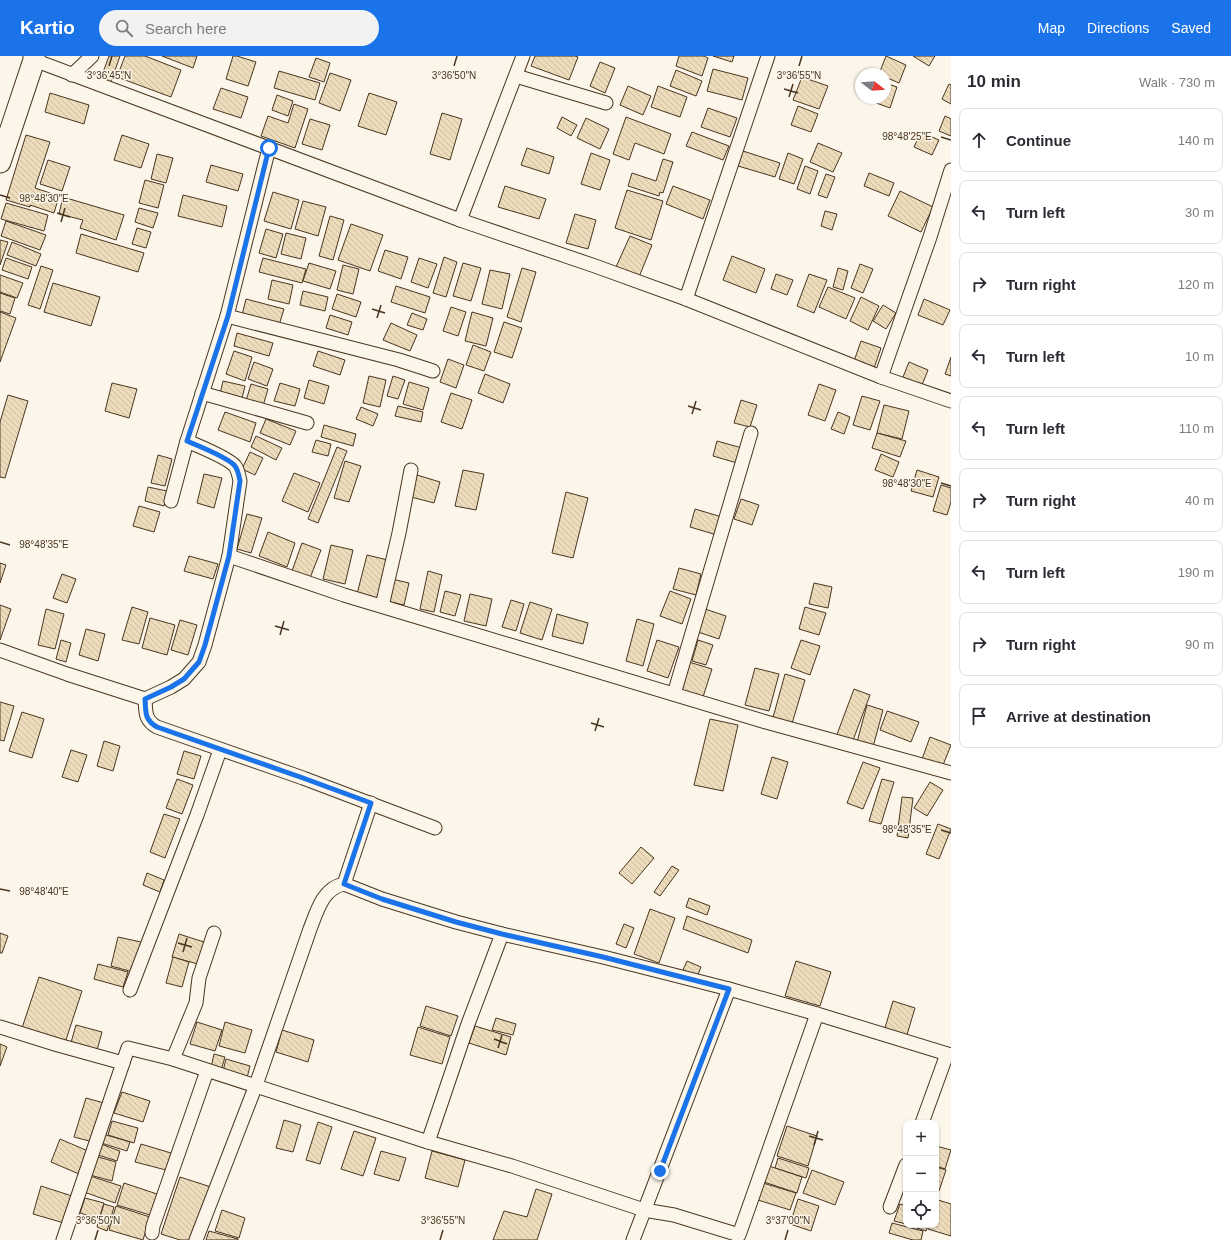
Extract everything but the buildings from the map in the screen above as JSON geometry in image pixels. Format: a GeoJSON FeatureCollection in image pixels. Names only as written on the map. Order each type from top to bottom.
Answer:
{"type":"FeatureCollection","features":[{"type":"Feature","properties":{"kind":"highway"},"geometry":{"type":"LineString","coordinates":[[0,162],[35,57]]}},
{"type":"Feature","properties":{"kind":"street"},"geometry":{"type":"LineString","coordinates":[[72,75],[92,56]]}},
{"type":"Feature","properties":{"kind":"street"},"geometry":{"type":"LineString","coordinates":[[460,220],[523,56]]}},
{"type":"Feature","properties":{"kind":"street"},"geometry":{"type":"LineString","coordinates":[[686,299],[768,56]]}},
{"type":"Feature","properties":{"kind":"street"},"geometry":{"type":"LineString","coordinates":[[35,57],[72,75],[460,220],[686,299],[881,377],[951,401]]}},
{"type":"Feature","properties":{"kind":"street"},"geometry":{"type":"LineString","coordinates":[[516,76],[606,102]]}},
{"type":"Feature","properties":{"kind":"street"},"geometry":{"type":"LineString","coordinates":[[171,501],[187,441],[228,316],[269,148]]}},
{"type":"Feature","properties":{"kind":"street"},"geometry":{"type":"LineString","coordinates":[[881,377],[951,170]]}},
{"type":"Feature","properties":{"kind":"street"},"geometry":{"type":"LineString","coordinates":[[228,316],[399,360],[433,372]]}},
{"type":"Feature","properties":{"kind":"street"},"geometry":{"type":"LineString","coordinates":[[202,393],[307,423]]}},
{"type":"Feature","properties":{"kind":"street"},"geometry":{"type":"LineString","coordinates":[[674,694],[751,433]]}},
{"type":"Feature","properties":{"kind":"street"},"geometry":{"type":"LineString","coordinates":[[0,650],[67,674],[145,699],[184,679],[199,662],[207,637],[229,556],[240,481],[237,469],[231,463],[224,458],[187,441]]}},
{"type":"Feature","properties":{"kind":"street"},"geometry":{"type":"LineString","coordinates":[[382,606],[399,533],[411,470]]}},
{"type":"Feature","properties":{"kind":"street"},"geometry":{"type":"LineString","coordinates":[[229,556],[344,595],[766,722],[951,773]]}},
{"type":"Feature","properties":{"kind":"street"},"geometry":{"type":"LineString","coordinates":[[145,699],[146,713],[151,724],[220,750],[303,778],[435,828]]}},
{"type":"Feature","properties":{"kind":"street"},"geometry":{"type":"LineString","coordinates":[[130,990],[197,815],[220,750]]}},
{"type":"Feature","properties":{"kind":"street"},"geometry":{"type":"LineString","coordinates":[[344,884],[371,803]]}},
{"type":"Feature","properties":{"kind":"street"},"geometry":{"type":"LineString","coordinates":[[196,1240],[256,1085],[310,929],[320,905],[329,891],[338,885],[344,884],[382,899],[456,922],[729,989],[817,1014],[949,1055],[923,1120]]}},
{"type":"Feature","properties":{"kind":"street"},"geometry":{"type":"LineString","coordinates":[[173,1059],[196,1003],[199,978],[214,933]]}},
{"type":"Feature","properties":{"kind":"street"},"geometry":{"type":"LineString","coordinates":[[428,1142],[468,1024],[502,934]]}},
{"type":"Feature","properties":{"kind":"street"},"geometry":{"type":"LineString","coordinates":[[633,1240],[729,989]]}},
{"type":"Feature","properties":{"kind":"street"},"geometry":{"type":"LineString","coordinates":[[62,1240],[128,1048],[173,1059],[207,1071],[256,1085],[428,1142],[512,1166],[644,1210],[674,1215],[739,1235],[817,1014]]}},
{"type":"Feature","properties":{"kind":"street"},"geometry":{"type":"LineString","coordinates":[[0,1027],[123,1063]]}},
{"type":"Feature","properties":{"kind":"street"},"geometry":{"type":"LineString","coordinates":[[152,1233],[153,1226],[207,1071]]}},
{"type":"Feature","properties":{"kind":"street"},"geometry":{"type":"LineString","coordinates":[[890,1207],[903,1173]]}},
{"type":"Feature","properties":{"kind":"route"},"geometry":{"type":"LineString","coordinates":[[269,148],[228,316],[187,441],[224,458],[237,469],[240,481],[229,556],[199,662],[184,679],[145,699],[148,720],[151,724],[157,727],[371,803],[344,884],[382,899],[456,922],[729,989],[660,1171]]}}]}
